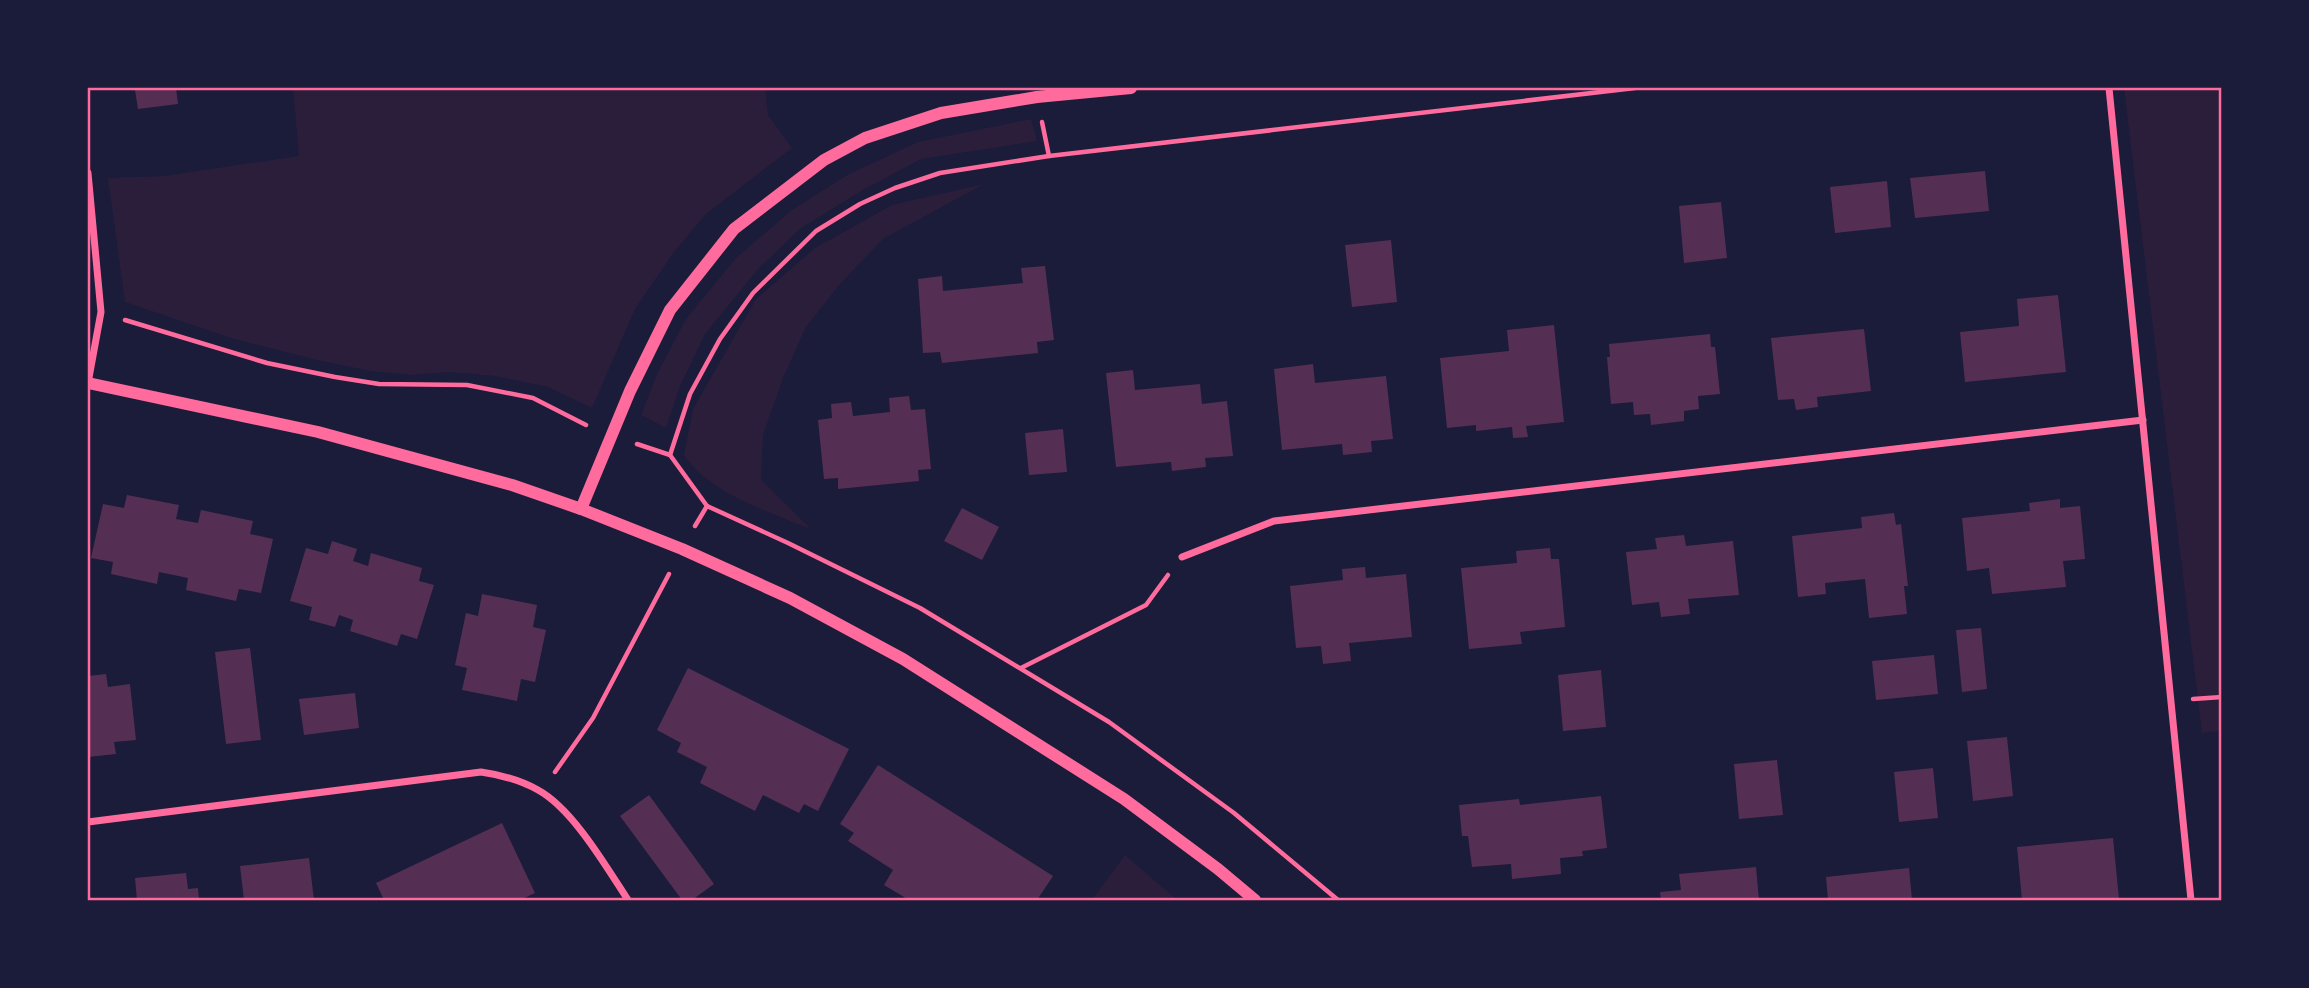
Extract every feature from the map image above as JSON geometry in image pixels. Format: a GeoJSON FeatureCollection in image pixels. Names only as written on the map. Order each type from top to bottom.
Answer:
{"type":"FeatureCollection","features":[{"type":"Feature","properties":{"kind":"street"},"geometry":{"type":"LineString","coordinates":[[581,509],[631,391],[670,310],[734,229],[824,160],[864,138],[941,113],[1037,92],[1131,88]]}},
{"type":"Feature","properties":{"kind":"street"},"geometry":{"type":"LineString","coordinates":[[2109,88],[2192,901]]}},
{"type":"Feature","properties":{"kind":"street"},"geometry":{"type":"LineString","coordinates":[[88,173],[101,312],[88,383],[317,432],[512,485],[682,549],[790,598],[903,659],[1124,799],[1255,901]]}},
{"type":"Feature","properties":{"kind":"street"},"geometry":{"type":"LineString","coordinates":[[1182,557],[1274,521],[2143,420]]}},
{"type":"Feature","properties":{"kind":"street"},"geometry":{"type":"LineString","coordinates":[[88,822],[481,772],[507,776],[541,791],[563,811],[593,846],[628,901]]}},
{"type":"Feature","properties":{"kind":"path"},"geometry":{"type":"LineString","coordinates":[[670,455],[690,394],[719,339],[753,293],[816,231],[860,204],[895,188],[940,173],[1049,156],[1635,88]]}},
{"type":"Feature","properties":{"kind":"path"},"geometry":{"type":"LineString","coordinates":[[541,791],[593,718],[707,506]]}},
{"type":"Feature","properties":{"kind":"path"},"geometry":{"type":"LineString","coordinates":[[1020,669],[1146,605],[1182,557]]}},
{"type":"Feature","properties":{"kind":"shaded area"},"geometry":{"type":"Polygon","coordinates":[[[293,88],[765,88],[768,115],[792,148],[706,214],[674,252],[635,309],[592,408],[548,387],[495,376],[449,372],[412,375],[370,371],[317,360],[231,338],[125,302],[108,178],[164,176],[299,156],[293,88]]]}},
{"type":"Feature","properties":{"kind":"shaded area"},"geometry":{"type":"Polygon","coordinates":[[[2124,88],[2221,88],[2221,731],[2202,733],[2124,88]]]}},
{"type":"Feature","properties":{"kind":"shaded area"},"geometry":{"type":"Polygon","coordinates":[[[1031,119],[1037,141],[921,159],[801,228],[759,268],[705,334],[680,386],[666,428],[641,415],[658,372],[686,319],[736,258],[792,210],[849,174],[918,142],[1031,119]]]}},
{"type":"Feature","properties":{"kind":"shaded area"},"geometry":{"type":"Polygon","coordinates":[[[984,184],[883,239],[840,284],[806,327],[783,378],[763,435],[761,480],[812,530],[742,500],[709,481],[695,469],[684,455],[693,409],[756,299],[815,248],[892,205],[984,184]]]}},
{"type":"Feature","properties":{"kind":"shaded area"},"geometry":{"type":"Polygon","coordinates":[[[1125,855],[1177,900],[1092,900],[1125,855]]]}},
{"type":"Feature","properties":{"kind":"building"},"geometry":{"type":"Polygon","coordinates":[[[176,88],[178,104],[138,109],[135,90],[176,88]]]}},
{"type":"Feature","properties":{"kind":"building"},"geometry":{"type":"Polygon","coordinates":[[[1985,171],[1989,211],[1915,218],[1910,178],[1985,171]]]}},
{"type":"Feature","properties":{"kind":"building"},"geometry":{"type":"Polygon","coordinates":[[[1887,181],[1891,227],[1835,233],[1830,187],[1887,181]]]}},
{"type":"Feature","properties":{"kind":"building"},"geometry":{"type":"Polygon","coordinates":[[[1721,202],[1727,258],[1684,263],[1679,206],[1721,202]]]}},
{"type":"Feature","properties":{"kind":"building"},"geometry":{"type":"Polygon","coordinates":[[[1391,240],[1397,302],[1352,307],[1345,245],[1391,240]]]}},
{"type":"Feature","properties":{"kind":"building"},"geometry":{"type":"Polygon","coordinates":[[[1045,266],[1054,340],[1037,342],[1038,353],[942,363],[940,352],[923,353],[918,279],[942,276],[943,291],[1023,283],[1021,268],[1045,266]]]}},
{"type":"Feature","properties":{"kind":"building"},"geometry":{"type":"Polygon","coordinates":[[[2058,295],[2066,372],[1965,382],[1960,332],[2019,326],[2017,299],[2058,295]]]}},
{"type":"Feature","properties":{"kind":"building"},"geometry":{"type":"Polygon","coordinates":[[[1554,325],[1564,422],[1526,426],[1528,437],[1513,438],[1512,427],[1476,431],[1476,425],[1447,428],[1440,358],[1509,351],[1507,330],[1554,325]]]}},
{"type":"Feature","properties":{"kind":"building"},"geometry":{"type":"Polygon","coordinates":[[[1864,329],[1871,391],[1817,397],[1818,407],[1796,410],[1794,399],[1778,400],[1771,338],[1864,329]]]}},
{"type":"Feature","properties":{"kind":"building"},"geometry":{"type":"Polygon","coordinates":[[[1710,334],[1711,347],[1715,347],[1720,394],[1698,396],[1699,409],[1684,411],[1684,421],[1651,425],[1650,414],[1634,415],[1633,402],[1611,404],[1607,357],[1610,357],[1609,344],[1710,334]]]}},
{"type":"Feature","properties":{"kind":"building"},"geometry":{"type":"Polygon","coordinates":[[[1313,364],[1315,383],[1386,376],[1393,439],[1371,441],[1372,452],[1343,455],[1342,444],[1282,450],[1274,369],[1313,364]]]}},
{"type":"Feature","properties":{"kind":"building"},"geometry":{"type":"Polygon","coordinates":[[[1133,370],[1135,390],[1200,384],[1202,404],[1227,401],[1233,456],[1205,458],[1206,467],[1172,471],[1171,462],[1116,467],[1106,373],[1133,370]]]}},
{"type":"Feature","properties":{"kind":"building"},"geometry":{"type":"Polygon","coordinates":[[[909,396],[911,410],[925,409],[931,469],[918,470],[919,481],[838,489],[838,478],[824,479],[818,420],[832,418],[831,404],[851,402],[853,416],[890,412],[889,398],[909,396]]]}},
{"type":"Feature","properties":{"kind":"building"},"geometry":{"type":"Polygon","coordinates":[[[1063,429],[1067,472],[1029,475],[1025,433],[1063,429]]]}},
{"type":"Feature","properties":{"kind":"building"},"geometry":{"type":"Polygon","coordinates":[[[127,495],[179,505],[176,519],[198,523],[201,510],[253,521],[250,534],[273,539],[261,593],[239,589],[236,601],[186,590],[188,578],[159,572],[157,584],[111,574],[113,562],[91,558],[103,504],[124,508],[127,495]]]}},
{"type":"Feature","properties":{"kind":"building"},"geometry":{"type":"Polygon","coordinates":[[[2060,499],[2060,508],[2080,506],[2085,559],[2063,561],[2066,587],[1992,594],[1989,568],[1967,571],[1962,518],[2030,511],[2029,503],[2060,499]]]}},
{"type":"Feature","properties":{"kind":"building"},"geometry":{"type":"Polygon","coordinates":[[[962,508],[999,527],[982,560],[944,541],[962,508]]]}},
{"type":"Feature","properties":{"kind":"building"},"geometry":{"type":"Polygon","coordinates":[[[1894,513],[1896,525],[1901,524],[1908,586],[1904,586],[1907,614],[1869,618],[1865,579],[1825,583],[1826,594],[1798,597],[1792,536],[1862,528],[1861,517],[1894,513]]]}},
{"type":"Feature","properties":{"kind":"building"},"geometry":{"type":"Polygon","coordinates":[[[1684,535],[1686,546],[1733,541],[1739,595],[1688,599],[1690,614],[1661,617],[1659,602],[1632,605],[1626,552],[1657,549],[1655,538],[1684,535]]]}},
{"type":"Feature","properties":{"kind":"building"},"geometry":{"type":"Polygon","coordinates":[[[332,541],[357,549],[353,561],[368,566],[371,553],[422,568],[419,581],[434,585],[417,639],[401,634],[397,646],[350,631],[353,620],[339,615],[335,627],[309,620],[312,607],[290,601],[306,548],[328,554],[332,541]]]}},
{"type":"Feature","properties":{"kind":"building"},"geometry":{"type":"Polygon","coordinates":[[[1550,548],[1551,559],[1559,559],[1565,627],[1520,632],[1522,644],[1469,649],[1461,568],[1517,563],[1516,551],[1550,548]]]}},
{"type":"Feature","properties":{"kind":"building"},"geometry":{"type":"Polygon","coordinates":[[[1365,567],[1366,578],[1406,574],[1412,637],[1349,643],[1351,661],[1323,664],[1321,646],[1296,648],[1290,586],[1343,580],[1342,569],[1365,567]]]}},
{"type":"Feature","properties":{"kind":"building"},"geometry":{"type":"Polygon","coordinates":[[[482,594],[537,605],[533,627],[546,630],[535,682],[521,679],[517,701],[462,690],[467,668],[455,665],[466,613],[478,616],[482,594]]]}},
{"type":"Feature","properties":{"kind":"building"},"geometry":{"type":"Polygon","coordinates":[[[1981,628],[1987,689],[1962,692],[1956,630],[1981,628]]]}},
{"type":"Feature","properties":{"kind":"building"},"geometry":{"type":"Polygon","coordinates":[[[250,648],[261,740],[226,744],[215,652],[250,648]]]}},
{"type":"Feature","properties":{"kind":"building"},"geometry":{"type":"Polygon","coordinates":[[[1934,655],[1938,694],[1876,700],[1872,661],[1934,655]]]}},
{"type":"Feature","properties":{"kind":"building"},"geometry":{"type":"Polygon","coordinates":[[[688,668],[849,749],[818,811],[804,804],[799,813],[763,795],[755,811],[700,783],[707,767],[677,752],[681,743],[657,730],[688,668]]]}},
{"type":"Feature","properties":{"kind":"building"},"geometry":{"type":"Polygon","coordinates":[[[1601,670],[1606,727],[1563,731],[1558,675],[1601,670]]]}},
{"type":"Feature","properties":{"kind":"building"},"geometry":{"type":"Polygon","coordinates":[[[106,674],[108,687],[130,684],[136,740],[114,742],[116,754],[88,757],[88,676],[106,674]]]}},
{"type":"Feature","properties":{"kind":"building"},"geometry":{"type":"Polygon","coordinates":[[[355,693],[359,728],[304,735],[299,699],[355,693]]]}},
{"type":"Feature","properties":{"kind":"building"},"geometry":{"type":"Polygon","coordinates":[[[2007,737],[2013,796],[1973,801],[1967,741],[2007,737]]]}},
{"type":"Feature","properties":{"kind":"building"},"geometry":{"type":"Polygon","coordinates":[[[1777,760],[1783,815],[1739,819],[1734,764],[1777,760]]]}},
{"type":"Feature","properties":{"kind":"building"},"geometry":{"type":"Polygon","coordinates":[[[878,765],[1053,876],[1037,900],[909,900],[884,885],[893,870],[848,841],[854,833],[840,824],[878,765]]]}},
{"type":"Feature","properties":{"kind":"building"},"geometry":{"type":"Polygon","coordinates":[[[1933,768],[1938,818],[1899,822],[1894,772],[1933,768]]]}},
{"type":"Feature","properties":{"kind":"building"},"geometry":{"type":"Polygon","coordinates":[[[649,795],[714,884],[692,900],[682,900],[620,816],[649,795]]]}},
{"type":"Feature","properties":{"kind":"building"},"geometry":{"type":"Polygon","coordinates":[[[1601,796],[1607,848],[1582,851],[1583,856],[1560,858],[1561,874],[1512,879],[1511,864],[1472,867],[1468,836],[1462,836],[1459,805],[1519,799],[1520,805],[1601,796]]]}},
{"type":"Feature","properties":{"kind":"building"},"geometry":{"type":"Polygon","coordinates":[[[502,823],[535,893],[520,900],[384,900],[376,883],[502,823]]]}},
{"type":"Feature","properties":{"kind":"building"},"geometry":{"type":"Polygon","coordinates":[[[2113,838],[2119,899],[2022,900],[2017,847],[2113,838]]]}},
{"type":"Feature","properties":{"kind":"building"},"geometry":{"type":"Polygon","coordinates":[[[309,858],[314,900],[244,900],[240,866],[309,858]]]}},
{"type":"Feature","properties":{"kind":"building"},"geometry":{"type":"Polygon","coordinates":[[[1756,867],[1759,900],[1661,900],[1660,892],[1681,890],[1679,874],[1756,867]]]}},
{"type":"Feature","properties":{"kind":"building"},"geometry":{"type":"Polygon","coordinates":[[[1909,868],[1912,900],[1828,900],[1826,877],[1909,868]]]}},
{"type":"Feature","properties":{"kind":"building"},"geometry":{"type":"Polygon","coordinates":[[[186,873],[188,889],[198,888],[199,900],[137,900],[135,878],[186,873]]]}}]}
